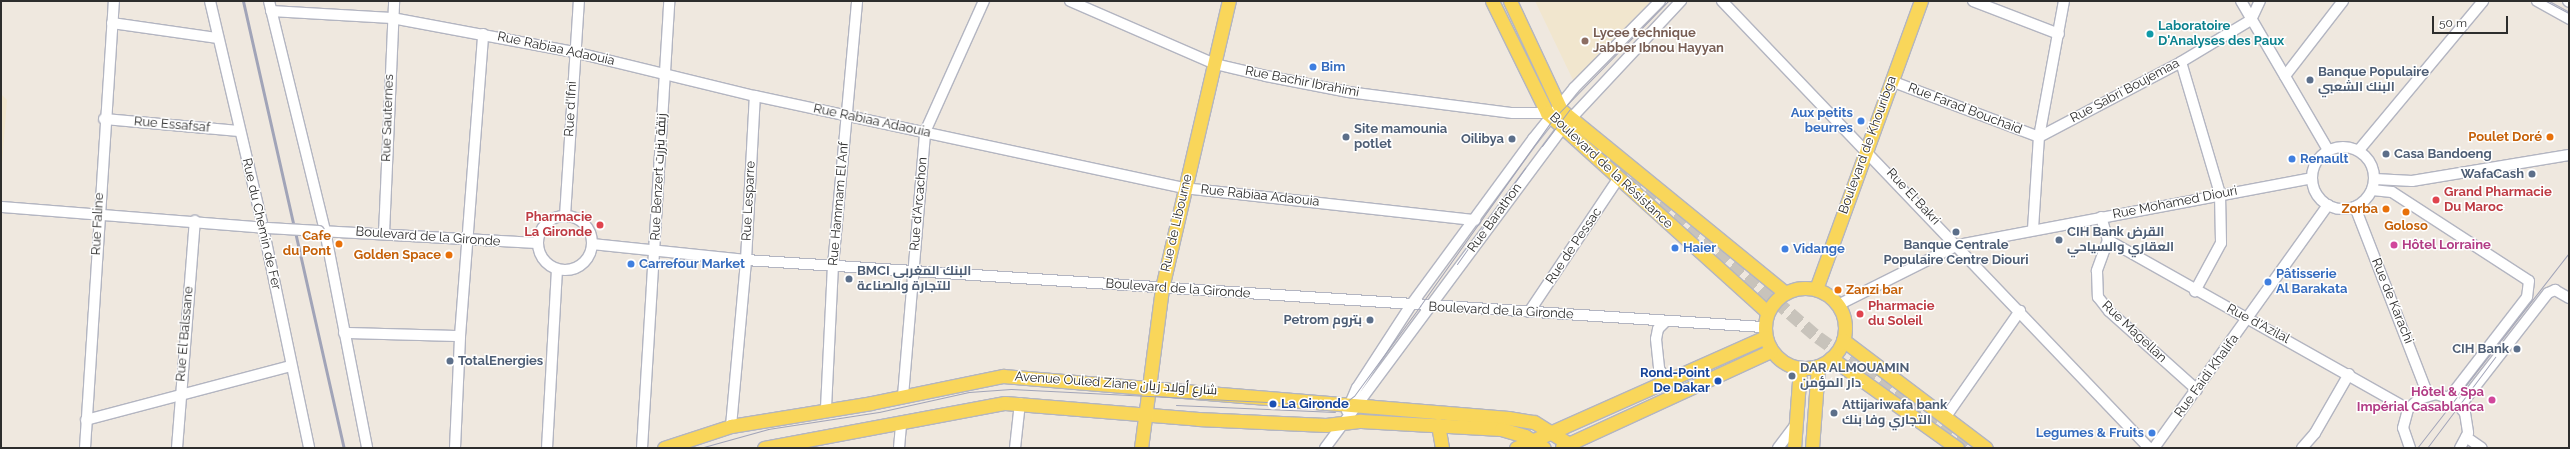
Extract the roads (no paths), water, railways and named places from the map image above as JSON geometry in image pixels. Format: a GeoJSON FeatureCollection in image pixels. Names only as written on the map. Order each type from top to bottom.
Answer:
{"type":"FeatureCollection","features":[{"type":"Feature","properties":{"kind":"main road","name":"Rue de Libourne"},"geometry":{"type":"LineString","coordinates":[[1141,448],[1162,288],[1184,188],[1229,1]]}},
{"type":"Feature","properties":{"kind":"main road","name":"Boulevard de la Résistance"},"geometry":{"type":"LineString","coordinates":[[1492,1],[1552,112],[1785,293]]}},
{"type":"Feature","properties":{"kind":"main road"},"geometry":{"type":"LineString","coordinates":[[1498,1],[1529,62],[1505,1]]}},
{"type":"Feature","properties":{"kind":"main road","name":"Boulevard de la Résistance"},"geometry":{"type":"LineString","coordinates":[[1510,1],[1552,112]]}},
{"type":"Feature","properties":{"kind":"main road","name":"Boulevard de Khouribga"},"geometry":{"type":"LineString","coordinates":[[1816,289],[1868,150],[1891,81],[1921,1]]}},
{"type":"Feature","properties":{"kind":"main road","name":"Boulevard de la Résistance"},"geometry":{"type":"LineString","coordinates":[[1566,123],[1618,179],[1767,312]]}},
{"type":"Feature","properties":{"kind":"main road"},"geometry":{"type":"LineString","coordinates":[[1798,288],[1816,289],[1838,305],[1845,324],[1843,340],[1831,358],[1818,366],[1800,368],[1785,363],[1771,351],[1765,332],[1767,312],[1785,293],[1798,288]]}},
{"type":"Feature","properties":{"kind":"main road"},"geometry":{"type":"LineString","coordinates":[[1516,448],[1539,445],[1554,432],[1667,380],[1765,332]]}},
{"type":"Feature","properties":{"kind":"main road"},"geometry":{"type":"LineString","coordinates":[[1843,340],[1986,448]]}},
{"type":"Feature","properties":{"kind":"main road"},"geometry":{"type":"LineString","coordinates":[[1565,446],[1771,351]]}},
{"type":"Feature","properties":{"kind":"main road"},"geometry":{"type":"LineString","coordinates":[[1831,358],[1957,448]]}},
{"type":"Feature","properties":{"kind":"main road"},"geometry":{"type":"LineString","coordinates":[[1812,448],[1818,366]]}},
{"type":"Feature","properties":{"kind":"main road"},"geometry":{"type":"LineString","coordinates":[[1794,448],[1800,368]]}},
{"type":"Feature","properties":{"kind":"main road","name":"Avenue Ouled Ziane شارع أولاد زيان"},"geometry":{"type":"LineString","coordinates":[[664,448],[731,426],[826,408],[903,396],[1003,376],[1508,418],[1534,422],[1554,432],[1565,446]]}},
{"type":"Feature","properties":{"kind":"main road","name":"Avenue Ouled Ziane شارع أولاد زيان"},"geometry":{"type":"LineString","coordinates":[[764,448],[901,424],[974,406],[1020,403],[1146,412],[1198,419],[1341,424],[1362,421],[1501,429],[1539,445]]}},
{"type":"Feature","properties":{"kind":"main road"},"geometry":{"type":"LineString","coordinates":[[1438,425],[1442,448]]}},
{"type":"Feature","properties":{"kind":"street","name":"Rue Faline"},"geometry":{"type":"LineString","coordinates":[[85,448],[104,119],[114,1]]}},
{"type":"Feature","properties":{"kind":"street","name":"Rue du Chemin de Fer"},"geometry":{"type":"LineString","coordinates":[[210,1],[239,131],[266,227],[291,366],[309,448]]}},
{"type":"Feature","properties":{"kind":"street","name":"Rue Sauternes"},"geometry":{"type":"LineString","coordinates":[[384,234],[392,18],[394,1]]}},
{"type":"Feature","properties":{"kind":"street","name":"Rue d'Ifni"},"geometry":{"type":"LineString","coordinates":[[565,216],[574,52],[579,1]]}},
{"type":"Feature","properties":{"kind":"street","name":"Rue Benzert زنقة بنزرت"},"geometry":{"type":"LineString","coordinates":[[642,448],[669,1]]}},
{"type":"Feature","properties":{"kind":"street","name":"Rue Hammam El Anf"},"geometry":{"type":"LineString","coordinates":[[826,408],[833,266],[856,1]]}},
{"type":"Feature","properties":{"kind":"street","name":"Rue d'Arcachon"},"geometry":{"type":"LineString","coordinates":[[903,396],[925,132],[984,1]]}},
{"type":"Feature","properties":{"kind":"street","name":"Rue Bachir Ibrahimi"},"geometry":{"type":"LineString","coordinates":[[1070,1],[1215,64],[1348,92],[1513,113],[1552,112]]}},
{"type":"Feature","properties":{"kind":"street"},"geometry":{"type":"LineString","coordinates":[[1324,448],[1354,406],[1357,388],[1411,305],[1475,220],[1552,112],[1660,1]]}},
{"type":"Feature","properties":{"kind":"street","name":"Rue Barathon"},"geometry":{"type":"LineString","coordinates":[[1354,406],[1430,307],[1566,123],[1681,1]]}},
{"type":"Feature","properties":{"kind":"street","name":"Rue El Bakri"},"geometry":{"type":"LineString","coordinates":[[1722,1],[1868,150],[2149,448]]}},
{"type":"Feature","properties":{"kind":"street"},"geometry":{"type":"LineString","coordinates":[[1973,1],[2059,34]]}},
{"type":"Feature","properties":{"kind":"street"},"geometry":{"type":"LineString","coordinates":[[2033,228],[2040,137],[2064,1]]}},
{"type":"Feature","properties":{"kind":"street"},"geometry":{"type":"LineString","coordinates":[[2241,1],[2328,150]]}},
{"type":"Feature","properties":{"kind":"street"},"geometry":{"type":"LineString","coordinates":[[2251,20],[2260,1]]}},
{"type":"Feature","properties":{"kind":"street"},"geometry":{"type":"LineString","coordinates":[[2285,76],[2344,1]]}},
{"type":"Feature","properties":{"kind":"street"},"geometry":{"type":"LineString","coordinates":[[2359,150],[2483,1]]}},
{"type":"Feature","properties":{"kind":"street"},"geometry":{"type":"LineString","coordinates":[[2537,1],[2569,19]]}},
{"type":"Feature","properties":{"kind":"street"},"geometry":{"type":"LineString","coordinates":[[270,6],[322,231],[367,448]]}},
{"type":"Feature","properties":{"kind":"street","name":"Rue Rabiaa Adaouia"},"geometry":{"type":"LineString","coordinates":[[270,6],[392,18],[574,52],[755,96],[1184,188],[1475,220]]}},
{"type":"Feature","properties":{"kind":"street","name":"Rue Sabri Boujemaa"},"geometry":{"type":"LineString","coordinates":[[2040,137],[2181,62],[2251,20]]}},
{"type":"Feature","properties":{"kind":"street"},"geometry":{"type":"LineString","coordinates":[[112,24],[218,38]]}},
{"type":"Feature","properties":{"kind":"street"},"geometry":{"type":"LineString","coordinates":[[455,448],[460,336],[483,34]]}},
{"type":"Feature","properties":{"kind":"street"},"geometry":{"type":"LineString","coordinates":[[2181,62],[2220,194],[2221,244],[2196,291]]}},
{"type":"Feature","properties":{"kind":"street","name":"Rue Farad Bouchaid"},"geometry":{"type":"LineString","coordinates":[[1891,81],[2040,137]]}},
{"type":"Feature","properties":{"kind":"street","name":"Rue Lesparre"},"geometry":{"type":"LineString","coordinates":[[731,426],[746,260],[755,96]]}},
{"type":"Feature","properties":{"kind":"street","name":"Rue Essafsaf"},"geometry":{"type":"LineString","coordinates":[[104,119],[239,131]]}},
{"type":"Feature","properties":{"kind":"street"},"geometry":{"type":"LineString","coordinates":[[2341,146],[2359,150],[2371,162],[2375,179],[2372,190],[2355,207],[2340,209],[2328,205],[2315,192],[2312,178],[2317,160],[2328,150],[2341,146]]}},
{"type":"Feature","properties":{"kind":"street"},"geometry":{"type":"LineString","coordinates":[[2375,179],[2412,181],[2569,156]]}},
{"type":"Feature","properties":{"kind":"street","name":"Rue Mohamed Diouri"},"geometry":{"type":"LineString","coordinates":[[1838,305],[1958,245],[2033,228],[2312,178]]}},
{"type":"Feature","properties":{"kind":"street","name":"Rue de Pessac"},"geometry":{"type":"LineString","coordinates":[[1529,312],[1618,179]]}},
{"type":"Feature","properties":{"kind":"street"},"geometry":{"type":"LineString","coordinates":[[2372,190],[2392,192],[2525,276],[2529,287],[2527,297],[2449,398]]}},
{"type":"Feature","properties":{"kind":"street","name":"Rue Faidi Khalifa"},"geometry":{"type":"LineString","coordinates":[[2154,448],[2328,205]]}},
{"type":"Feature","properties":{"kind":"street"},"geometry":{"type":"LineString","coordinates":[[1,207],[195,220],[266,227]]}},
{"type":"Feature","properties":{"kind":"street","name":"Rue de Karachi"},"geometry":{"type":"LineString","coordinates":[[2355,207],[2428,395]]}},
{"type":"Feature","properties":{"kind":"street"},"geometry":{"type":"LineString","coordinates":[[565,216],[584,224],[592,244],[584,263],[571,270],[557,270],[543,260],[537,244],[545,224],[565,216]]}},
{"type":"Feature","properties":{"kind":"street"},"geometry":{"type":"LineString","coordinates":[[2101,217],[2108,240]]}},
{"type":"Feature","properties":{"kind":"street","name":"Rue El Balssane"},"geometry":{"type":"LineString","coordinates":[[177,448],[195,220]]}},
{"type":"Feature","properties":{"kind":"street","name":"Boulevard de la Gironde"},"geometry":{"type":"LineString","coordinates":[[266,227],[537,244]]}},
{"type":"Feature","properties":{"kind":"street","name":"Rue d'Azilal"},"geometry":{"type":"LineString","coordinates":[[2108,240],[2196,291],[2349,374],[2408,409]]}},
{"type":"Feature","properties":{"kind":"street","name":"Rue Magellan"},"geometry":{"type":"LineString","coordinates":[[2108,240],[2097,271],[2098,297],[2109,311],[2197,390]]}},
{"type":"Feature","properties":{"kind":"street","name":"Boulevard de la Gironde"},"geometry":{"type":"LineString","coordinates":[[592,244],[746,260],[1430,307],[1666,321],[1765,332]]}},
{"type":"Feature","properties":{"kind":"street"},"geometry":{"type":"LineString","coordinates":[[547,448],[557,270]]}},
{"type":"Feature","properties":{"kind":"street"},"geometry":{"type":"LineString","coordinates":[[2460,406],[2548,293],[2557,290],[2569,298]]}},
{"type":"Feature","properties":{"kind":"street"},"geometry":{"type":"LineString","coordinates":[[1945,418],[2020,311]]}},
{"type":"Feature","properties":{"kind":"street"},"geometry":{"type":"LineString","coordinates":[[1666,321],[1658,329],[1656,339],[1659,369],[1667,380]]}},
{"type":"Feature","properties":{"kind":"street"},"geometry":{"type":"LineString","coordinates":[[344,333],[460,336]]}},
{"type":"Feature","properties":{"kind":"street"},"geometry":{"type":"LineString","coordinates":[[86,420],[291,366]]}},
{"type":"Feature","properties":{"kind":"street"},"geometry":{"type":"LineString","coordinates":[[2302,448],[2315,433],[2349,374]]}},
{"type":"Feature","properties":{"kind":"street"},"geometry":{"type":"LineString","coordinates":[[2410,448],[2403,428],[2408,409],[2428,395],[2449,398],[2460,406],[2468,421],[2466,437],[2460,448]]}},
{"type":"Feature","properties":{"kind":"street"},"geometry":{"type":"LineString","coordinates":[[1014,448],[1020,403]]}},
{"type":"Feature","properties":{"kind":"street"},"geometry":{"type":"LineString","coordinates":[[1778,448],[1797,423]]}},
{"type":"Feature","properties":{"kind":"street"},"geometry":{"type":"LineString","coordinates":[[899,448],[901,424]]}},
{"type":"Feature","properties":{"kind":"street"},"geometry":{"type":"LineString","coordinates":[[2466,437],[2482,448]]}},
{"type":"Feature","properties":{"kind":"tunnel"},"geometry":{"type":"LineString","coordinates":[[1618,164],[1818,337],[1974,448]]}},
{"type":"Feature","properties":{"kind":"tram line"},"geometry":{"type":"LineString","coordinates":[[700,448],[768,429],[879,412],[969,392],[1011,389],[1341,406],[1354,396],[1553,119],[1668,1]]}},
{"type":"Feature","properties":{"kind":"tram line"},"geometry":{"type":"LineString","coordinates":[[2546,1],[2569,13]]}},
{"type":"Feature","properties":{"kind":"tram line"},"geometry":{"type":"LineString","coordinates":[[1542,146],[1570,109]]}},
{"type":"Feature","properties":{"kind":"tram line"},"geometry":{"type":"LineString","coordinates":[[1457,264],[1525,168]]}},
{"type":"Feature","properties":{"kind":"tram line"},"geometry":{"type":"LineString","coordinates":[[2417,448],[2569,253]]}},
{"type":"Feature","properties":{"kind":"tram line"},"geometry":{"type":"LineString","coordinates":[[2427,448],[2495,357]]}},
{"type":"Feature","properties":{"kind":"tram line"},"geometry":{"type":"LineString","coordinates":[[1176,405],[1335,412]]}},
{"type":"Feature","properties":{"kind":"railway"},"geometry":{"type":"LineString","coordinates":[[243,1],[344,448]]}},
{"type":"Feature","properties":{"kind":"place","name":"Laboratoire D'Analyses des Paux"},"geometry":{"type":"Point","coordinates":[2150,34]}},
{"type":"Feature","properties":{"kind":"place","name":"Lycee technique Jabber Ibnou Hayyan"},"geometry":{"type":"Point","coordinates":[1585,41]}},
{"type":"Feature","properties":{"kind":"place","name":"Bim"},"geometry":{"type":"Point","coordinates":[1313,67]}},
{"type":"Feature","properties":{"kind":"place","name":"Banque Populaire البنك الشعبي"},"geometry":{"type":"Point","coordinates":[2310,80]}},
{"type":"Feature","properties":{"kind":"place","name":"Aux petits beurres"},"geometry":{"type":"Point","coordinates":[1861,121]}},
{"type":"Feature","properties":{"kind":"place","name":"Site mamounia potlet"},"geometry":{"type":"Point","coordinates":[1346,137]}},
{"type":"Feature","properties":{"kind":"place","name":"Poulet Doré"},"geometry":{"type":"Point","coordinates":[2550,137]}},
{"type":"Feature","properties":{"kind":"place","name":"Oilibya"},"geometry":{"type":"Point","coordinates":[1512,139]}},
{"type":"Feature","properties":{"kind":"place","name":"Casa Bandoeng"},"geometry":{"type":"Point","coordinates":[2386,154]}},
{"type":"Feature","properties":{"kind":"place","name":"Renault"},"geometry":{"type":"Point","coordinates":[2292,159]}},
{"type":"Feature","properties":{"kind":"place","name":"WafaCash"},"geometry":{"type":"Point","coordinates":[2532,174]}},
{"type":"Feature","properties":{"kind":"place","name":"Grand Pharmacie Du Maroc"},"geometry":{"type":"Point","coordinates":[2436,200]}},
{"type":"Feature","properties":{"kind":"place","name":"Zorba"},"geometry":{"type":"Point","coordinates":[2386,209]}},
{"type":"Feature","properties":{"kind":"place","name":"Goloso"},"geometry":{"type":"Point","coordinates":[2406,212]}},
{"type":"Feature","properties":{"kind":"place","name":"Pharmacie La Gironde"},"geometry":{"type":"Point","coordinates":[600,225]}},
{"type":"Feature","properties":{"kind":"place","name":"Banque Centrale Populaire Centre Diouri"},"geometry":{"type":"Point","coordinates":[1956,232]}},
{"type":"Feature","properties":{"kind":"place","name":"CIH Bank القرض العقاري والسياحي"},"geometry":{"type":"Point","coordinates":[2059,240]}},
{"type":"Feature","properties":{"kind":"place","name":"Cafe du Pont"},"geometry":{"type":"Point","coordinates":[339,244]}},
{"type":"Feature","properties":{"kind":"place","name":"Hôtel Lorraine"},"geometry":{"type":"Point","coordinates":[2394,245]}},
{"type":"Feature","properties":{"kind":"place","name":"Haier"},"geometry":{"type":"Point","coordinates":[1675,248]}},
{"type":"Feature","properties":{"kind":"place","name":"Vidange"},"geometry":{"type":"Point","coordinates":[1785,249]}},
{"type":"Feature","properties":{"kind":"place","name":"Golden Space"},"geometry":{"type":"Point","coordinates":[449,255]}},
{"type":"Feature","properties":{"kind":"place","name":"Carrefour Market"},"geometry":{"type":"Point","coordinates":[631,264]}},
{"type":"Feature","properties":{"kind":"place","name":"BMCI البنك المغربي للتجارة والصناعة"},"geometry":{"type":"Point","coordinates":[849,279]}},
{"type":"Feature","properties":{"kind":"place","name":"Pâtisserie Al Barakata"},"geometry":{"type":"Point","coordinates":[2268,282]}},
{"type":"Feature","properties":{"kind":"place","name":"Zanzi bar"},"geometry":{"type":"Point","coordinates":[1838,290]}},
{"type":"Feature","properties":{"kind":"place","name":"Pharmacie du Soleil"},"geometry":{"type":"Point","coordinates":[1860,314]}},
{"type":"Feature","properties":{"kind":"place","name":"Petrom بتروم"},"geometry":{"type":"Point","coordinates":[1370,320]}},
{"type":"Feature","properties":{"kind":"place","name":"CIH Bank"},"geometry":{"type":"Point","coordinates":[2517,349]}},
{"type":"Feature","properties":{"kind":"place","name":"TotalEnergies"},"geometry":{"type":"Point","coordinates":[450,361]}},
{"type":"Feature","properties":{"kind":"place","name":"DAR ALMOUAMIN دار المؤمن"},"geometry":{"type":"Point","coordinates":[1792,376]}},
{"type":"Feature","properties":{"kind":"place","name":"Rond-Point De Dakar"},"geometry":{"type":"Point","coordinates":[1718,381]}},
{"type":"Feature","properties":{"kind":"place","name":"Hôtel & Spa Impérial Casablanca"},"geometry":{"type":"Point","coordinates":[2492,400]}},
{"type":"Feature","properties":{"kind":"place","name":"La Gironde"},"geometry":{"type":"Point","coordinates":[1273,404]}},
{"type":"Feature","properties":{"kind":"place","name":"Attijariwafa bank التجاري وفا بنك"},"geometry":{"type":"Point","coordinates":[1834,413]}},
{"type":"Feature","properties":{"kind":"place","name":"Legumes & Fruits"},"geometry":{"type":"Point","coordinates":[2152,433]}}]}
